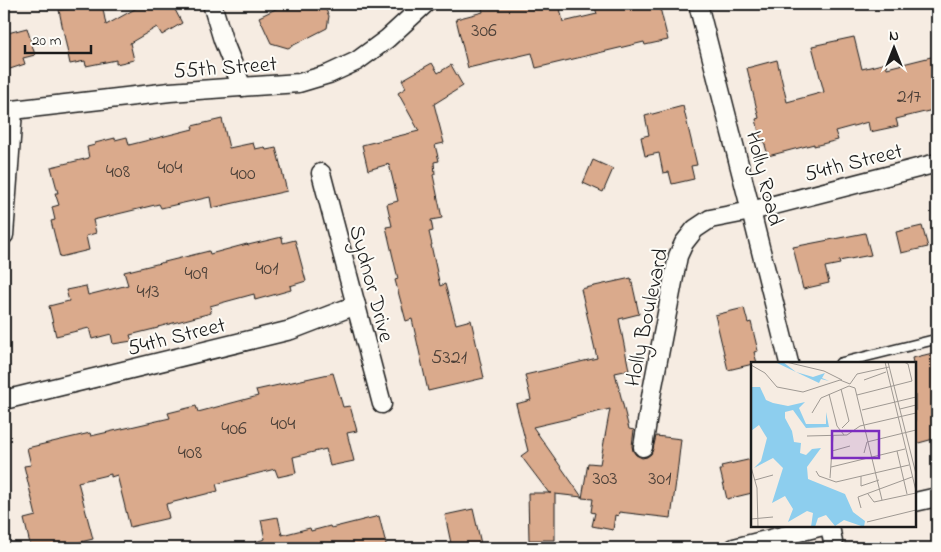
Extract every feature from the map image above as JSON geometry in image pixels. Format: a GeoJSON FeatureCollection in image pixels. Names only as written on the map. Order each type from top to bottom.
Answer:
{"type":"FeatureCollection","features":[{"type":"Feature","properties":{"kind":"street"},"geometry":{"type":"LineString","coordinates":[[212,4],[223,40],[242,87]]}},
{"type":"Feature","properties":{"kind":"street","name":"55th Street"},"geometry":{"type":"LineString","coordinates":[[8,111],[170,92],[299,82],[329,74],[357,61],[387,39],[425,4]]}},
{"type":"Feature","properties":{"kind":"street","name":"Holly Road"},"geometry":{"type":"LineString","coordinates":[[698,4],[789,362]]}},
{"type":"Feature","properties":{"kind":"street"},"geometry":{"type":"LineString","coordinates":[[4,236],[8,111]]}},
{"type":"Feature","properties":{"kind":"street","name":"54th Street"},"geometry":{"type":"LineString","coordinates":[[751,210],[937,163]]}},
{"type":"Feature","properties":{"kind":"street","name":"Sydnor Drive"},"geometry":{"type":"LineString","coordinates":[[321,173],[382,404]]}},
{"type":"Feature","properties":{"kind":"street","name":"Holly Boulevard"},"geometry":{"type":"LineString","coordinates":[[643,448],[678,256],[684,243],[695,229],[710,219],[751,210]]}},
{"type":"Feature","properties":{"kind":"street","name":"54th Street"},"geometry":{"type":"LineString","coordinates":[[4,400],[291,330],[356,306]]}},
{"type":"Feature","properties":{"kind":"street"},"geometry":{"type":"LineString","coordinates":[[916,502],[937,497]]}},
{"type":"Feature","properties":{"kind":"street"},"geometry":{"type":"LineString","coordinates":[[734,548],[818,527]]}},
{"type":"Feature","properties":{"kind":"street"},"geometry":{"type":"LineString","coordinates":[[830,527],[834,548]]}},
{"type":"Feature","properties":{"kind":"lane"},"geometry":{"type":"LineString","coordinates":[[844,362],[937,339]]}},
{"type":"Feature","properties":{"kind":"building"},"geometry":{"type":"Polygon","coordinates":[[[68,4],[102,4],[106,25],[144,4],[172,4],[182,23],[162,35],[157,27],[130,43],[134,60],[116,64],[116,60],[86,66],[85,61],[70,64],[59,10],[69,9],[68,4]]]}},
{"type":"Feature","properties":{"kind":"building"},"geometry":{"type":"Polygon","coordinates":[[[286,4],[323,4],[329,16],[327,28],[288,48],[271,43],[259,17],[286,4]]]}},
{"type":"Feature","properties":{"kind":"building"},"geometry":{"type":"Polygon","coordinates":[[[481,4],[559,4],[563,22],[597,14],[594,4],[659,4],[668,40],[645,45],[644,42],[536,68],[532,53],[468,68],[456,19],[483,12],[481,4]]]}},
{"type":"Feature","properties":{"kind":"building"},"geometry":{"type":"Polygon","coordinates":[[[27,28],[35,55],[23,58],[25,64],[4,71],[4,34],[27,28]]]}},
{"type":"Feature","properties":{"kind":"building"},"geometry":{"type":"Polygon","coordinates":[[[854,37],[862,69],[886,63],[887,68],[935,56],[937,67],[937,109],[896,119],[898,126],[870,132],[868,122],[835,131],[838,140],[768,156],[764,141],[761,142],[756,119],[759,118],[747,68],[777,60],[787,102],[824,92],[812,46],[854,37]]]}},
{"type":"Feature","properties":{"kind":"building"},"geometry":{"type":"Polygon","coordinates":[[[432,63],[438,73],[451,65],[463,86],[434,104],[444,143],[435,145],[439,161],[434,162],[435,174],[433,175],[442,218],[431,220],[433,231],[429,232],[431,245],[440,286],[445,284],[456,324],[471,320],[484,378],[428,391],[412,319],[406,321],[395,280],[398,279],[386,227],[392,226],[387,204],[398,201],[389,164],[368,170],[362,145],[419,131],[398,93],[406,88],[402,80],[432,63]]]}},
{"type":"Feature","properties":{"kind":"building"},"geometry":{"type":"Polygon","coordinates":[[[683,106],[697,165],[691,166],[694,179],[672,184],[669,172],[663,173],[659,153],[645,156],[641,137],[649,135],[645,116],[683,106]]]}},
{"type":"Feature","properties":{"kind":"building"},"geometry":{"type":"Polygon","coordinates":[[[222,119],[229,148],[253,143],[255,149],[265,147],[266,150],[276,148],[287,191],[212,208],[210,197],[161,208],[159,204],[93,220],[96,233],[86,236],[89,250],[60,257],[51,221],[55,220],[52,207],[59,205],[51,167],[89,158],[87,147],[95,145],[95,143],[127,137],[129,145],[193,129],[192,126],[222,119]]]}},
{"type":"Feature","properties":{"kind":"building"},"geometry":{"type":"Polygon","coordinates":[[[593,160],[613,169],[603,192],[583,183],[593,160]]]}},
{"type":"Feature","properties":{"kind":"building"},"geometry":{"type":"Polygon","coordinates":[[[922,226],[928,247],[901,253],[896,232],[922,226]]]}},
{"type":"Feature","properties":{"kind":"building"},"geometry":{"type":"Polygon","coordinates":[[[865,233],[871,255],[839,261],[840,264],[825,267],[829,283],[803,289],[793,247],[865,233]]]}},
{"type":"Feature","properties":{"kind":"building"},"geometry":{"type":"Polygon","coordinates":[[[282,237],[283,243],[295,240],[306,281],[290,286],[291,290],[255,300],[254,294],[210,306],[211,313],[130,335],[132,341],[113,344],[111,334],[92,339],[89,328],[56,336],[49,306],[69,301],[66,290],[86,286],[88,295],[128,285],[124,272],[209,251],[210,254],[282,237]]]}},
{"type":"Feature","properties":{"kind":"building"},"geometry":{"type":"Polygon","coordinates":[[[631,278],[639,314],[619,319],[629,370],[615,373],[629,429],[634,430],[632,446],[636,455],[642,458],[651,454],[656,436],[681,439],[671,518],[619,512],[618,516],[615,515],[613,530],[592,526],[595,513],[591,512],[593,499],[582,498],[588,463],[600,464],[610,409],[533,427],[582,497],[555,494],[555,540],[529,540],[528,493],[549,493],[521,456],[528,451],[516,404],[531,400],[525,375],[597,358],[581,289],[631,278]]]}},
{"type":"Feature","properties":{"kind":"building"},"geometry":{"type":"Polygon","coordinates":[[[744,308],[748,323],[751,322],[758,351],[754,352],[757,362],[751,362],[751,364],[728,370],[715,315],[744,308]]]}},
{"type":"Feature","properties":{"kind":"building"},"geometry":{"type":"Polygon","coordinates":[[[937,352],[937,438],[916,444],[916,362],[913,362],[912,358],[937,352]]]}},
{"type":"Feature","properties":{"kind":"building"},"geometry":{"type":"Polygon","coordinates":[[[333,373],[343,407],[350,406],[357,431],[347,433],[354,461],[330,466],[326,449],[293,457],[296,473],[278,477],[275,469],[216,484],[218,491],[166,504],[169,518],[130,527],[117,475],[111,477],[111,474],[78,482],[93,539],[56,548],[31,548],[24,519],[36,516],[24,466],[31,465],[27,448],[90,433],[91,436],[170,418],[168,413],[196,406],[198,412],[258,396],[256,390],[333,373]]]}},
{"type":"Feature","properties":{"kind":"building"},"geometry":{"type":"Polygon","coordinates":[[[751,459],[751,493],[727,499],[720,470],[722,470],[721,466],[751,459]]]}},
{"type":"Feature","properties":{"kind":"building"},"geometry":{"type":"Polygon","coordinates":[[[473,509],[482,548],[452,548],[445,515],[473,509]]]}},
{"type":"Feature","properties":{"kind":"building"},"geometry":{"type":"Polygon","coordinates":[[[379,516],[387,548],[256,548],[255,542],[265,539],[261,520],[278,517],[282,535],[310,528],[311,531],[330,526],[331,528],[379,516]]]}}]}
